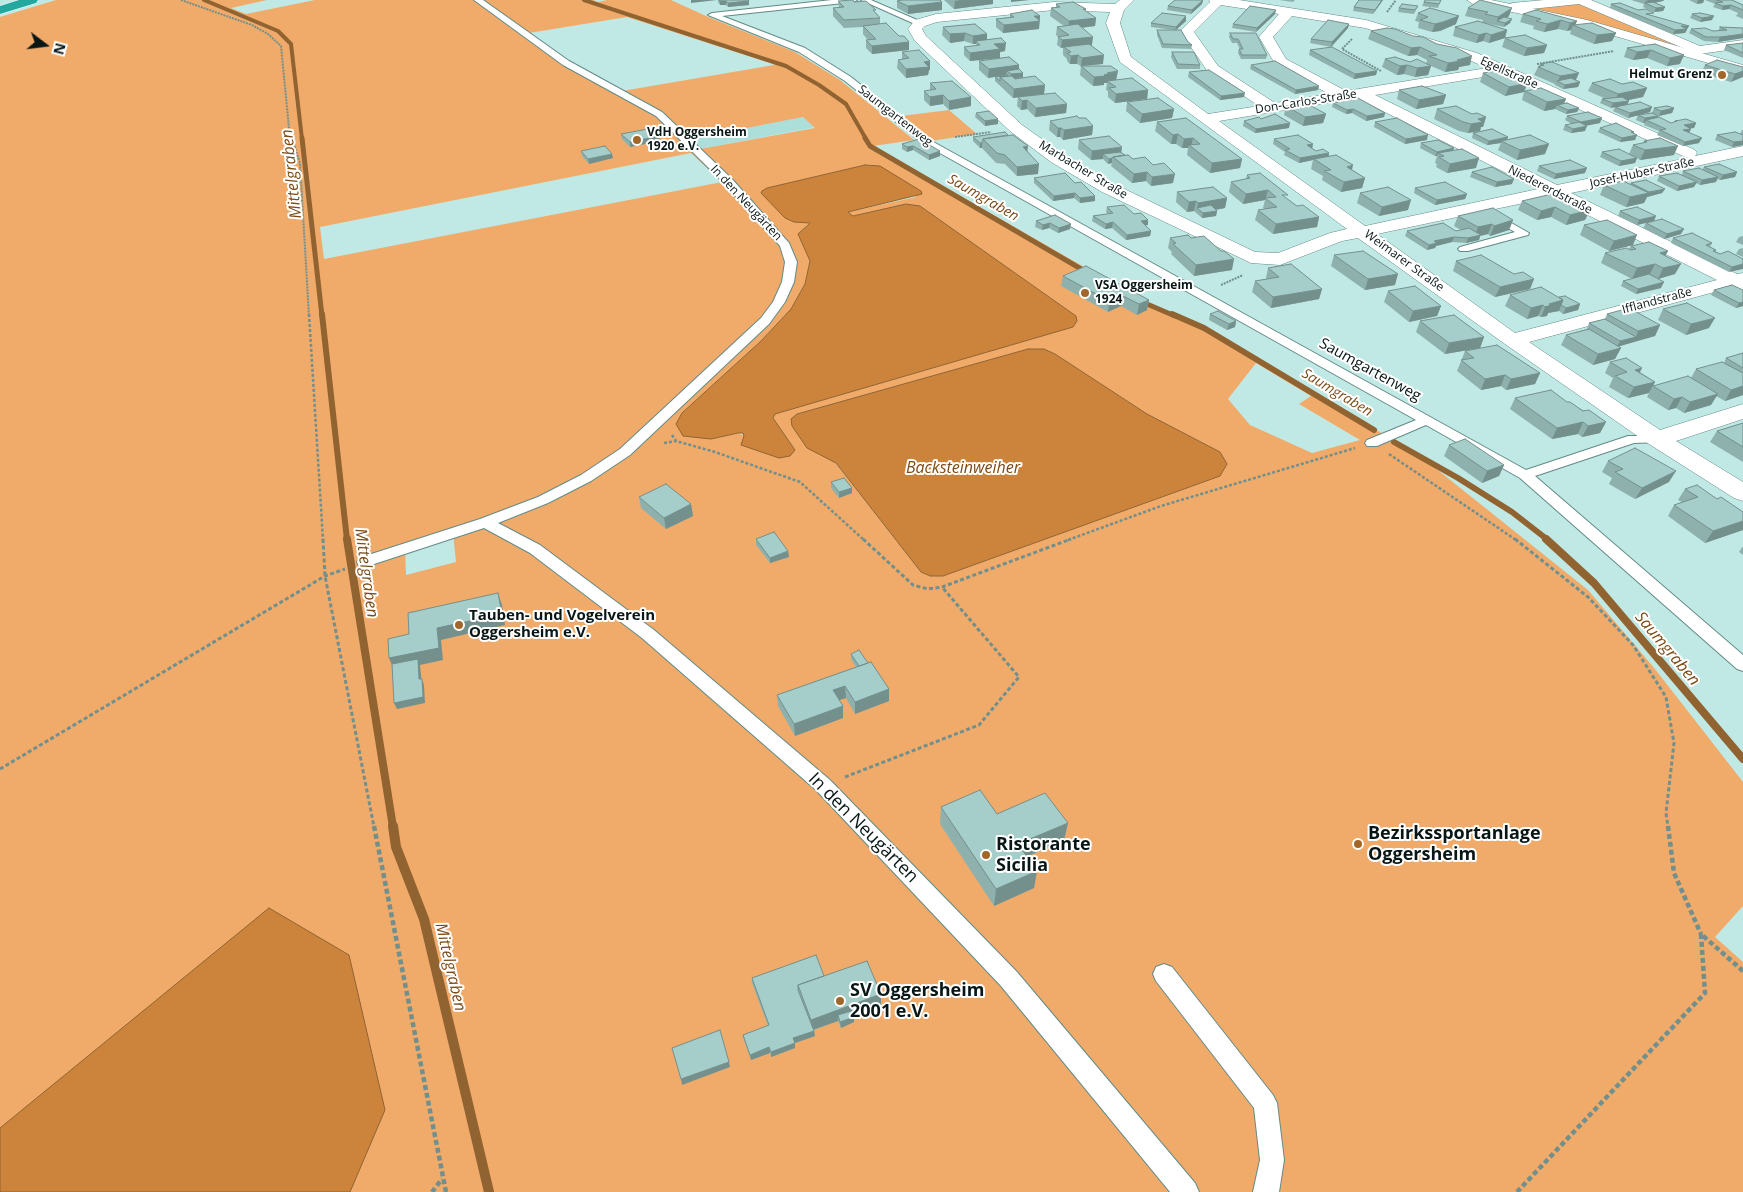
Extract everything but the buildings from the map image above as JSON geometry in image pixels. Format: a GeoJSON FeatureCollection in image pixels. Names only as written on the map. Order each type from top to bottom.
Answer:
{"type":"FeatureCollection","features":[{"type":"Feature","properties":{"kind":"highway"},"geometry":{"type":"LineString","coordinates":[[0,10],[32,0]]}},
{"type":"Feature","properties":{"kind":"street"},"geometry":{"type":"LineString","coordinates":[[1217,0],[1187,31],[1213,69],[1273,108]]}},
{"type":"Feature","properties":{"kind":"street","name":"Egellstraße"},"geometry":{"type":"LineString","coordinates":[[1217,0],[1366,24],[1472,56],[1704,160]]}},
{"type":"Feature","properties":{"kind":"street"},"geometry":{"type":"LineString","coordinates":[[1473,0],[1582,23],[1743,69]]}},
{"type":"Feature","properties":{"kind":"street"},"geometry":{"type":"LineString","coordinates":[[1512,8],[1581,0],[1699,50]]}},
{"type":"Feature","properties":{"kind":"street"},"geometry":{"type":"LineString","coordinates":[[920,23],[936,18],[1054,6],[1123,4]]}},
{"type":"Feature","properties":{"kind":"street","name":"Weimarer Straße"},"geometry":{"type":"LineString","coordinates":[[1123,4],[1113,22],[1125,59],[1205,119],[1365,232],[1512,340],[1657,439],[1743,493]]}},
{"type":"Feature","properties":{"kind":"street","name":"Niedererdstraße"},"geometry":{"type":"LineString","coordinates":[[1289,11],[1266,37],[1281,62],[1740,282]]}},
{"type":"Feature","properties":{"kind":"street","name":"Marbacher Straße"},"geometry":{"type":"LineString","coordinates":[[920,23],[915,29],[920,38],[1016,128],[1057,158],[1108,188],[1252,257],[1280,259],[1337,237],[1365,232]]}},
{"type":"Feature","properties":{"kind":"street"},"geometry":{"type":"LineString","coordinates":[[1684,52],[1743,44]]}},
{"type":"Feature","properties":{"kind":"street","name":"Don-Carlos-Straße"},"geometry":{"type":"LineString","coordinates":[[1205,119],[1502,70]]}},
{"type":"Feature","properties":{"kind":"street","name":"Josef-Huber-Straße"},"geometry":{"type":"LineString","coordinates":[[1365,232],[1743,151]]}},
{"type":"Feature","properties":{"kind":"street","name":"Ifflandstraße"},"geometry":{"type":"LineString","coordinates":[[1512,340],[1740,282]]}},
{"type":"Feature","properties":{"kind":"street"},"geometry":{"type":"LineString","coordinates":[[1657,439],[1743,411]]}},
{"type":"Feature","properties":{"kind":"lane","name":"In den Neugärten"},"geometry":{"type":"LineString","coordinates":[[365,562],[485,522],[543,500],[586,478],[625,452],[765,321],[779,302],[788,282],[791,262],[785,245],[728,181],[659,114],[566,63],[478,0]]}},
{"type":"Feature","properties":{"kind":"lane","name":"Saumgartenweg"},"geometry":{"type":"LineString","coordinates":[[853,0],[712,15],[802,50],[848,79],[925,142],[1525,474],[1743,665]]}},
{"type":"Feature","properties":{"kind":"lane"},"geometry":{"type":"LineString","coordinates":[[864,0],[920,23]]}},
{"type":"Feature","properties":{"kind":"lane"},"geometry":{"type":"LineString","coordinates":[[1464,249],[1524,233],[1479,208]]}},
{"type":"Feature","properties":{"kind":"lane"},"geometry":{"type":"LineString","coordinates":[[1372,443],[1428,420]]}},
{"type":"Feature","properties":{"kind":"lane"},"geometry":{"type":"LineString","coordinates":[[1525,474],[1633,439],[1657,439]]}},
{"type":"Feature","properties":{"kind":"lane","name":"In den Neugärten"},"geometry":{"type":"LineString","coordinates":[[485,522],[535,549],[648,634],[823,785],[1009,979],[1186,1192]]}},
{"type":"Feature","properties":{"kind":"lane"},"geometry":{"type":"LineString","coordinates":[[1164,974],[1265,1103],[1272,1160],[1266,1192]]}},
{"type":"Feature","properties":{"kind":"path"},"geometry":{"type":"LineString","coordinates":[[181,0],[252,26],[268,34],[281,46],[289,128],[300,163],[325,576],[446,1192]]}},
{"type":"Feature","properties":{"kind":"path"},"geometry":{"type":"LineString","coordinates":[[1502,70],[1657,44]]}},
{"type":"Feature","properties":{"kind":"path"},"geometry":{"type":"LineString","coordinates":[[1342,49],[1408,85]]}},
{"type":"Feature","properties":{"kind":"path"},"geometry":{"type":"LineString","coordinates":[[925,142],[1016,128]]}},
{"type":"Feature","properties":{"kind":"path"},"geometry":{"type":"LineString","coordinates":[[1199,294],[1280,259]]}},
{"type":"Feature","properties":{"kind":"path"},"geometry":{"type":"LineString","coordinates":[[662,418],[676,441],[715,452],[800,482],[913,585],[928,589],[942,587],[1162,506],[1372,443],[1526,547],[1588,597],[1633,645],[1666,697],[1674,743],[1666,814],[1674,873],[1701,934],[1705,993],[1517,1192]]}},
{"type":"Feature","properties":{"kind":"path"},"geometry":{"type":"LineString","coordinates":[[0,769],[325,576],[340,570]]}},
{"type":"Feature","properties":{"kind":"path"},"geometry":{"type":"LineString","coordinates":[[823,785],[979,725],[1019,677],[942,587]]}},
{"type":"Feature","properties":{"kind":"path"},"geometry":{"type":"LineString","coordinates":[[1701,934],[1743,971]]}},
{"type":"Feature","properties":{"kind":"path"},"geometry":{"type":"LineString","coordinates":[[432,1192],[443,1178]]}},
{"type":"Feature","properties":{"kind":"shaded area"},"geometry":{"type":"Polygon","coordinates":[[[56,0],[267,0],[231,8],[246,14],[315,0],[593,0],[598,2],[607,0],[671,0],[795,52],[840,80],[914,140],[873,146],[1154,307],[1207,327],[1424,459],[1588,590],[1655,669],[1743,782],[1743,906],[1715,937],[1743,962],[1743,1192],[0,1192],[0,17],[56,0]],[[627,17],[529,33],[570,62],[622,91],[774,65],[627,17]],[[803,117],[690,139],[700,149],[815,128],[803,117]],[[691,153],[320,227],[324,259],[722,182],[691,153]],[[872,165],[767,188],[794,222],[810,222],[798,234],[810,261],[805,284],[791,309],[761,341],[682,413],[676,425],[711,439],[738,433],[745,436],[741,445],[795,450],[773,418],[775,414],[1072,327],[1077,322],[1076,316],[920,206],[906,204],[853,216],[848,212],[916,197],[872,165]],[[1028,349],[797,414],[921,572],[930,576],[943,576],[1220,476],[1220,452],[1147,414],[1055,354],[1044,349],[1028,349]],[[1256,363],[1228,399],[1250,425],[1312,453],[1360,440],[1299,404],[1311,396],[1256,363]],[[453,533],[405,549],[406,575],[456,562],[453,533]]]}},
{"type":"Feature","properties":{"kind":"shaded area"},"geometry":{"type":"Polygon","coordinates":[[[1580,2],[1692,49],[1683,50],[1520,8],[1580,2]]]}},
{"type":"Feature","properties":{"kind":"shaded area"},"geometry":{"type":"Polygon","coordinates":[[[949,110],[977,134],[931,141],[921,135],[901,116],[949,110]]]}},
{"type":"Feature","properties":{"kind":"shaded area"},"geometry":{"type":"Polygon","coordinates":[[[803,117],[815,127],[700,149],[690,138],[803,117]]]}},
{"type":"Feature","properties":{"kind":"water"},"geometry":{"type":"Polygon","coordinates":[[[865,165],[880,166],[921,191],[922,194],[848,212],[853,216],[906,204],[920,206],[1076,316],[1077,321],[1073,327],[775,414],[773,418],[795,450],[790,456],[779,458],[741,445],[743,433],[711,439],[683,436],[676,424],[682,413],[761,341],[791,309],[805,284],[810,261],[798,234],[810,223],[794,222],[785,218],[761,193],[762,191],[767,188],[865,165]]]}},
{"type":"Feature","properties":{"kind":"water","name":"Backsteinweiher"},"geometry":{"type":"Polygon","coordinates":[[[1028,349],[1044,349],[1055,354],[1147,414],[1220,452],[1227,464],[1220,476],[943,576],[930,576],[921,572],[836,463],[807,448],[792,426],[791,419],[797,414],[1028,349]]]}},
{"type":"Feature","properties":{"kind":"water"},"geometry":{"type":"Polygon","coordinates":[[[269,908],[349,955],[385,1110],[350,1192],[0,1192],[0,1128],[269,908]]]}},
{"type":"Feature","properties":{"kind":"waterway","name":"Mittelgraben"},"geometry":{"type":"LineString","coordinates":[[204,0],[278,31],[291,44],[302,139]]}},
{"type":"Feature","properties":{"kind":"waterway","name":"Saumgraben"},"geometry":{"type":"LineString","coordinates":[[584,0],[786,66],[819,85],[846,104],[866,139]]}},
{"type":"Feature","properties":{"kind":"waterway","name":"Mittelgraben"},"geometry":{"type":"LineString","coordinates":[[302,138],[322,316]]}},
{"type":"Feature","properties":{"kind":"waterway","name":"Saumgraben"},"geometry":{"type":"LineString","coordinates":[[865,138],[870,146],[1088,273]]}},
{"type":"Feature","properties":{"kind":"waterway","name":"Saumgraben"},"geometry":{"type":"LineString","coordinates":[[1140,301],[1175,316]]}},
{"type":"Feature","properties":{"kind":"waterway","name":"Mittelgraben"},"geometry":{"type":"LineString","coordinates":[[322,314],[347,540]]}},
{"type":"Feature","properties":{"kind":"waterway","name":"Saumgraben"},"geometry":{"type":"LineString","coordinates":[[1172,314],[1204,328],[1374,430]]}},
{"type":"Feature","properties":{"kind":"waterway","name":"Saumgraben"},"geometry":{"type":"LineString","coordinates":[[1394,442],[1458,478],[1512,512],[1548,540]]}},
{"type":"Feature","properties":{"kind":"waterway","name":"Mittelgraben"},"geometry":{"type":"LineString","coordinates":[[347,539],[393,827]]}},
{"type":"Feature","properties":{"kind":"waterway","name":"Saumgraben"},"geometry":{"type":"LineString","coordinates":[[1546,539],[1594,583],[1743,759]]}},
{"type":"Feature","properties":{"kind":"waterway","name":"Mittelgraben"},"geometry":{"type":"LineString","coordinates":[[393,826],[396,847],[424,919],[489,1192]]}},
{"type":"Feature","properties":{"kind":"place","name":"Helmut Grenz"},"geometry":{"type":"Point","coordinates":[1722,75]}},
{"type":"Feature","properties":{"kind":"place","name":"VdH Oggersheim 1920 e.V."},"geometry":{"type":"Point","coordinates":[637,140]}},
{"type":"Feature","properties":{"kind":"place","name":"VSA Oggersheim 1924"},"geometry":{"type":"Point","coordinates":[1085,293]}},
{"type":"Feature","properties":{"kind":"place","name":"Tauben- und Vogelverein Oggersheim e.V."},"geometry":{"type":"Point","coordinates":[459,625]}},
{"type":"Feature","properties":{"kind":"place","name":"Bezirkssportanlage Oggersheim"},"geometry":{"type":"Point","coordinates":[1358,844]}},
{"type":"Feature","properties":{"kind":"place","name":"Ristorante Sicilia"},"geometry":{"type":"Point","coordinates":[986,855]}},
{"type":"Feature","properties":{"kind":"place","name":"SV Oggersheim 2001 e.V."},"geometry":{"type":"Point","coordinates":[840,1001]}}]}
